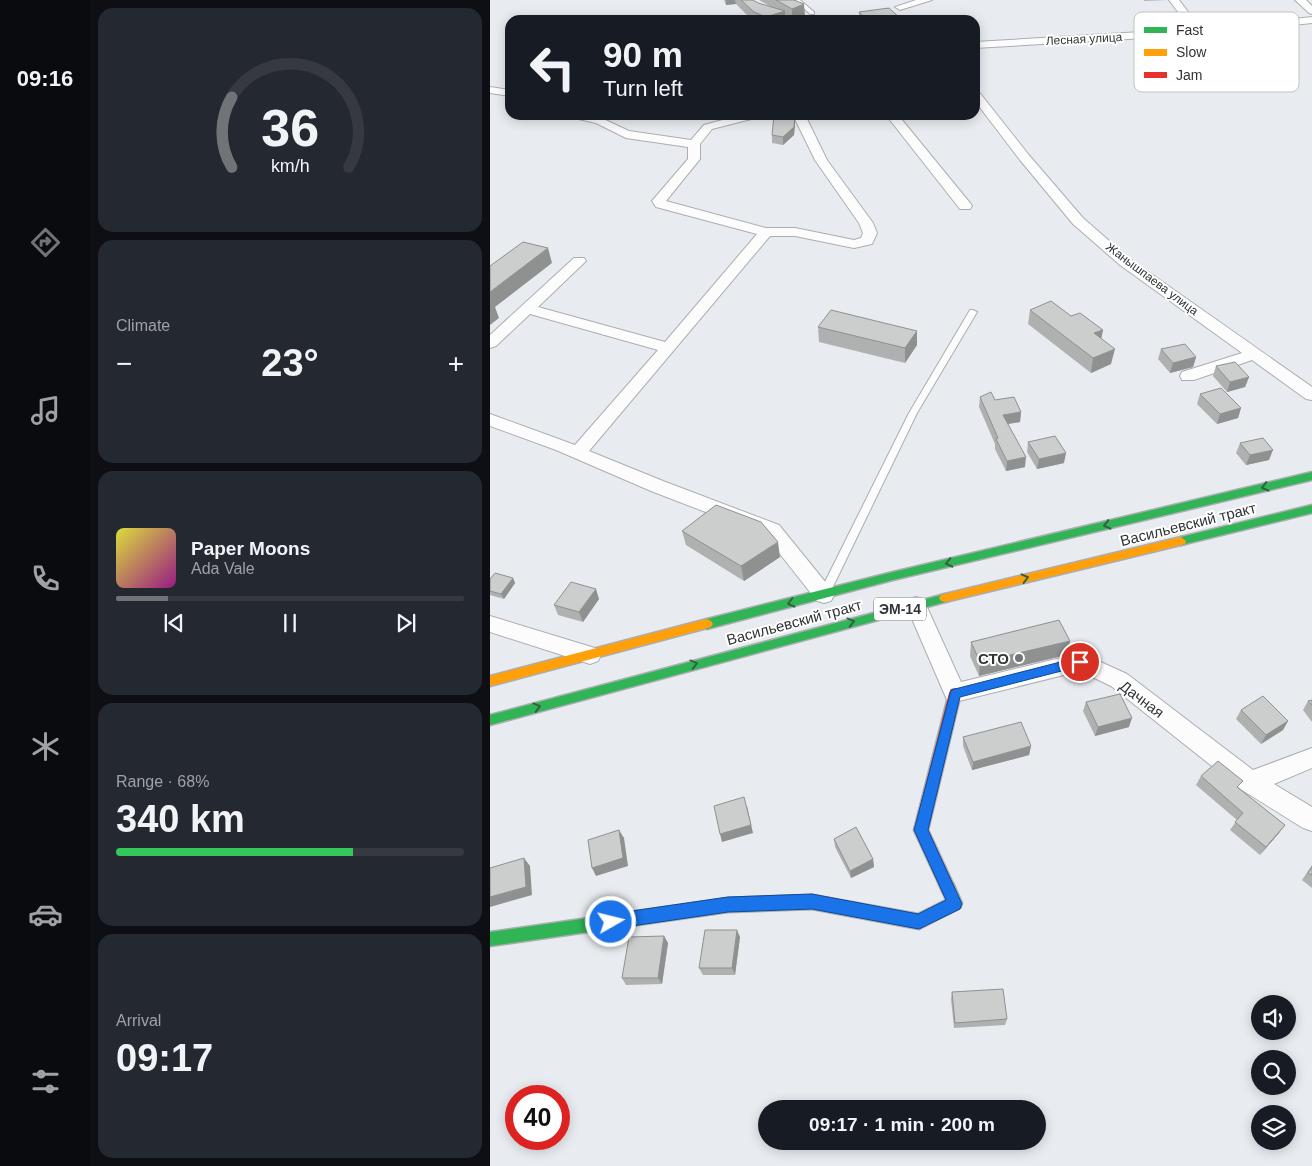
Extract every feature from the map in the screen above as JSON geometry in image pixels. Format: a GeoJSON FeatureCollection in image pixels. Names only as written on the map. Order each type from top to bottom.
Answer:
{"type":"FeatureCollection","features":[{"type":"Feature","properties":{"kind":"main road","name":"Васильевский тракт"},"geometry":{"type":"LineString","coordinates":[[490,681],[824,594],[1055,542],[1312,476]]}},
{"type":"Feature","properties":{"kind":"main road","name":"Васильевский тракт"},"geometry":{"type":"LineString","coordinates":[[490,720],[916,605],[1001,580],[1312,509]]}},
{"type":"Feature","properties":{"kind":"main road"},"geometry":{"type":"LineString","coordinates":[[490,939],[728,905],[812,902],[919,922],[955,904],[921,830],[955,693]]}},
{"type":"Feature","properties":{"kind":"street"},"geometry":{"type":"LineString","coordinates":[[901,7],[927,0]]}},
{"type":"Feature","properties":{"kind":"street"},"geometry":{"type":"LineString","coordinates":[[1174,0],[1183,12]]}},
{"type":"Feature","properties":{"kind":"street"},"geometry":{"type":"LineString","coordinates":[[1300,0],[1312,11]]}},
{"type":"Feature","properties":{"kind":"street","name":"Лесная улица"},"geometry":{"type":"LineString","coordinates":[[1299,21],[1312,20]]}},
{"type":"Feature","properties":{"kind":"street","name":"Лесная улица"},"geometry":{"type":"LineString","coordinates":[[980,45],[1134,36]]}},
{"type":"Feature","properties":{"kind":"street"},"geometry":{"type":"LineString","coordinates":[[490,90],[505,92]]}},
{"type":"Feature","properties":{"kind":"street","name":"Жанышпаева улица"},"geometry":{"type":"LineString","coordinates":[[980,100],[1024,157],[1078,221],[1125,262],[1312,395]]}},
{"type":"Feature","properties":{"kind":"street"},"geometry":{"type":"LineString","coordinates":[[599,120],[626,134],[694,144]]}},
{"type":"Feature","properties":{"kind":"street"},"geometry":{"type":"LineString","coordinates":[[735,120],[708,127],[694,144],[694,159],[659,201],[661,204],[766,232],[795,232],[854,244],[867,241],[870,234],[866,223],[821,160],[801,120]]}},
{"type":"Feature","properties":{"kind":"street"},"geometry":{"type":"LineString","coordinates":[[896,120],[965,206]]}},
{"type":"Feature","properties":{"kind":"street"},"geometry":{"type":"LineString","coordinates":[[578,452],[766,232]]}},
{"type":"Feature","properties":{"kind":"street"},"geometry":{"type":"LineString","coordinates":[[490,343],[579,261]]}},
{"type":"Feature","properties":{"kind":"street"},"geometry":{"type":"LineString","coordinates":[[527,309],[668,348]]}},
{"type":"Feature","properties":{"kind":"street"},"geometry":{"type":"LineString","coordinates":[[1188,376],[1255,354]]}},
{"type":"Feature","properties":{"kind":"street"},"geometry":{"type":"LineString","coordinates":[[490,420],[578,452],[657,486],[772,530],[824,594]]}},
{"type":"Feature","properties":{"kind":"street"},"geometry":{"type":"LineString","coordinates":[[916,605],[955,693]]}},
{"type":"Feature","properties":{"kind":"street"},"geometry":{"type":"LineString","coordinates":[[490,624],[590,654]]}},
{"type":"Feature","properties":{"kind":"street","name":"Дачная"},"geometry":{"type":"LineString","coordinates":[[955,693],[1080,662],[1119,680],[1250,782],[1312,820]]}},
{"type":"Feature","properties":{"kind":"street"},"geometry":{"type":"LineString","coordinates":[[1250,782],[1312,758]]}},
{"type":"Feature","properties":{"kind":"lane"},"geometry":{"type":"LineString","coordinates":[[797,0],[812,13]]}},
{"type":"Feature","properties":{"kind":"lane"},"geometry":{"type":"LineString","coordinates":[[824,594],[913,413],[973,312]]}},
{"type":"Feature","properties":{"kind":"building"},"geometry":{"type":"Polygon","coordinates":[[[741,0],[753,0],[785,11],[772,15],[761,15],[754,12],[741,0]]]}},
{"type":"Feature","properties":{"kind":"building"},"geometry":{"type":"Polygon","coordinates":[[[776,0],[794,0],[804,4],[792,9],[776,0]]]}},
{"type":"Feature","properties":{"kind":"building"},"geometry":{"type":"Polygon","coordinates":[[[889,8],[897,15],[862,15],[859,12],[889,8]]]}},
{"type":"Feature","properties":{"kind":"building"},"geometry":{"type":"Polygon","coordinates":[[[774,120],[795,120],[794,127],[783,137],[772,135],[774,120]]]}},
{"type":"Feature","properties":{"kind":"building"},"geometry":{"type":"Polygon","coordinates":[[[523,242],[548,248],[490,292],[490,266],[523,242]]]}},
{"type":"Feature","properties":{"kind":"building"},"geometry":{"type":"Polygon","coordinates":[[[1051,301],[1071,316],[1080,313],[1103,330],[1094,333],[1115,349],[1093,358],[1030,310],[1051,301]]]}},
{"type":"Feature","properties":{"kind":"building"},"geometry":{"type":"Polygon","coordinates":[[[831,310],[917,331],[905,348],[818,327],[831,310]]]}},
{"type":"Feature","properties":{"kind":"building"},"geometry":{"type":"Polygon","coordinates":[[[1185,344],[1196,357],[1173,363],[1161,349],[1185,344]]]}},
{"type":"Feature","properties":{"kind":"building"},"geometry":{"type":"Polygon","coordinates":[[[1235,362],[1249,377],[1230,382],[1216,366],[1235,362]]]}},
{"type":"Feature","properties":{"kind":"building"},"geometry":{"type":"Polygon","coordinates":[[[1221,388],[1241,408],[1220,414],[1200,394],[1221,388]]]}},
{"type":"Feature","properties":{"kind":"building"},"geometry":{"type":"Polygon","coordinates":[[[991,392],[995,400],[1014,397],[1021,412],[1003,415],[1026,457],[1007,461],[996,439],[998,438],[980,397],[991,392]]]}},
{"type":"Feature","properties":{"kind":"building"},"geometry":{"type":"Polygon","coordinates":[[[1055,436],[1066,453],[1039,459],[1028,442],[1055,436]]]}},
{"type":"Feature","properties":{"kind":"building"},"geometry":{"type":"Polygon","coordinates":[[[1263,438],[1273,450],[1250,455],[1240,443],[1263,438]]]}},
{"type":"Feature","properties":{"kind":"building"},"geometry":{"type":"Polygon","coordinates":[[[716,505],[761,522],[778,542],[741,566],[682,531],[716,505]]]}},
{"type":"Feature","properties":{"kind":"building"},"geometry":{"type":"Polygon","coordinates":[[[495,573],[513,578],[501,594],[490,591],[490,579],[495,573]]]}},
{"type":"Feature","properties":{"kind":"building"},"geometry":{"type":"Polygon","coordinates":[[[571,582],[596,589],[579,612],[554,605],[571,582]]]}},
{"type":"Feature","properties":{"kind":"building"},"geometry":{"type":"Polygon","coordinates":[[[1059,620],[1070,641],[980,662],[971,642],[1059,620]]]}},
{"type":"Feature","properties":{"kind":"building"},"geometry":{"type":"Polygon","coordinates":[[[1120,694],[1132,718],[1098,727],[1086,702],[1120,694]]]}},
{"type":"Feature","properties":{"kind":"building"},"geometry":{"type":"Polygon","coordinates":[[[1263,696],[1288,721],[1266,735],[1241,710],[1263,696]]]}},
{"type":"Feature","properties":{"kind":"building"},"geometry":{"type":"Polygon","coordinates":[[[1021,722],[1031,746],[973,762],[963,737],[1021,722]]]}},
{"type":"Feature","properties":{"kind":"building"},"geometry":{"type":"Polygon","coordinates":[[[1218,761],[1243,781],[1237,787],[1285,825],[1266,847],[1235,822],[1243,813],[1201,776],[1218,761]]]}},
{"type":"Feature","properties":{"kind":"building"},"geometry":{"type":"Polygon","coordinates":[[[744,797],[751,825],[720,834],[714,806],[744,797]]]}},
{"type":"Feature","properties":{"kind":"building"},"geometry":{"type":"Polygon","coordinates":[[[856,827],[873,859],[850,871],[834,839],[856,827]]]}},
{"type":"Feature","properties":{"kind":"building"},"geometry":{"type":"Polygon","coordinates":[[[619,830],[623,858],[592,868],[588,840],[619,830]]]}},
{"type":"Feature","properties":{"kind":"building"},"geometry":{"type":"Polygon","coordinates":[[[524,858],[526,887],[490,897],[490,868],[524,858]]]}},
{"type":"Feature","properties":{"kind":"building"},"geometry":{"type":"Polygon","coordinates":[[[1312,867],[1312,875],[1308,873],[1312,867]]]}},
{"type":"Feature","properties":{"kind":"building"},"geometry":{"type":"Polygon","coordinates":[[[705,930],[737,930],[732,968],[699,968],[705,930]]]}},
{"type":"Feature","properties":{"kind":"building"},"geometry":{"type":"Polygon","coordinates":[[[664,936],[658,978],[622,978],[629,937],[664,936]]]}},
{"type":"Feature","properties":{"kind":"building"},"geometry":{"type":"Polygon","coordinates":[[[1003,989],[1007,1019],[955,1023],[952,992],[1003,989]]]}},
{"type":"Feature","properties":{"kind":"traffic: fast"},"geometry":{"type":"LineString","coordinates":[[707,624],[893,576],[1312,476]]}},
{"type":"Feature","properties":{"kind":"traffic: fast"},"geometry":{"type":"LineString","coordinates":[[1181,541],[1312,509]]}},
{"type":"Feature","properties":{"kind":"traffic: fast"},"geometry":{"type":"LineString","coordinates":[[490,720],[945,598]]}},
{"type":"Feature","properties":{"kind":"traffic: fast"},"geometry":{"type":"LineString","coordinates":[[490,939],[728,905],[812,902],[919,922],[955,903],[948,888]]}},
{"type":"Feature","properties":{"kind":"traffic: slow"},"geometry":{"type":"LineString","coordinates":[[945,598],[1181,541]]}},
{"type":"Feature","properties":{"kind":"traffic: slow"},"geometry":{"type":"LineString","coordinates":[[490,681],[707,624]]}},
{"type":"Feature","properties":{"kind":"traffic: jam"},"geometry":{"type":"LineString","coordinates":[[948,888],[921,830],[955,693]]}},
{"type":"Feature","properties":{"kind":"place","name":"СТО"},"geometry":{"type":"Point","coordinates":[1019,658]}},
{"type":"Feature","properties":{"kind":"route"},"geometry":{"type":"LineString","coordinates":[[611,922],[728,905],[812,902],[919,922],[955,904],[921,830],[955,693],[1080,662]]}}]}
